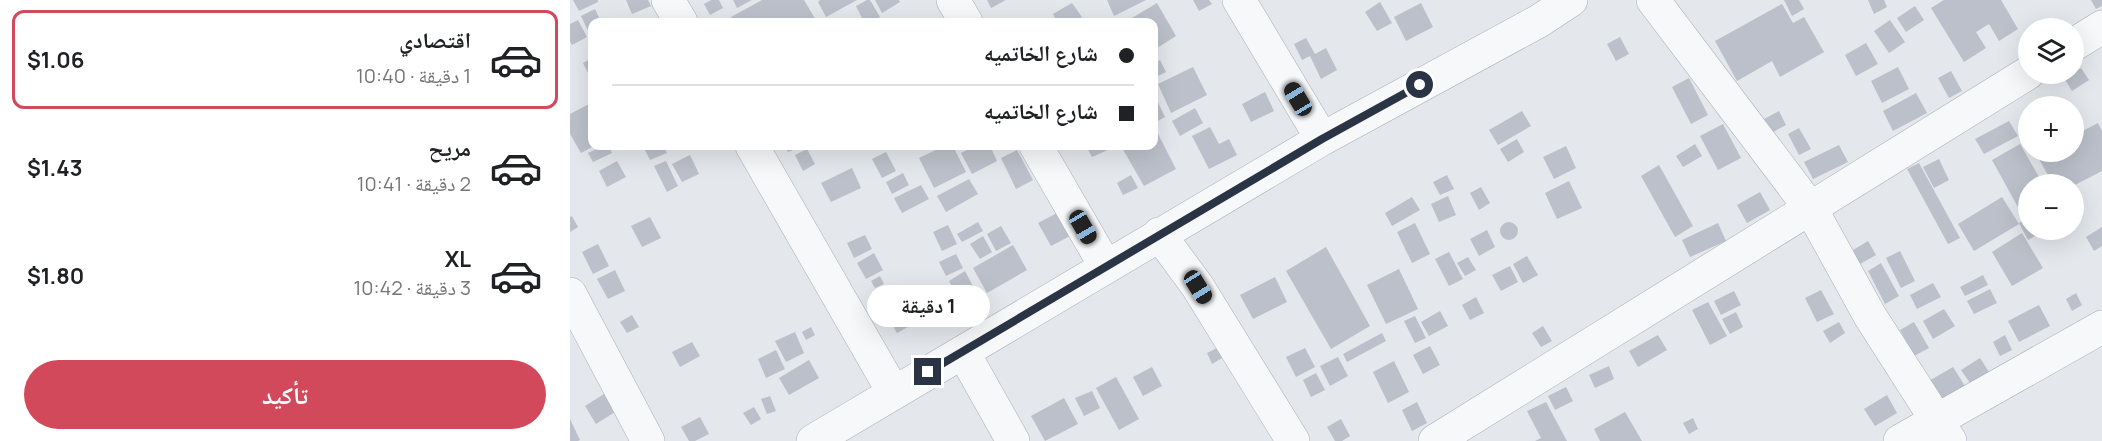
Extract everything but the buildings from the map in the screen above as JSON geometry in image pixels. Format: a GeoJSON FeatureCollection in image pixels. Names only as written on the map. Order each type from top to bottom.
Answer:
{"type":"FeatureCollection","features":[{"type":"Feature","properties":{"kind":"street"},"geometry":{"type":"LineString","coordinates":[[668,0],[679,18]]}},
{"type":"Feature","properties":{"kind":"street"},"geometry":{"type":"LineString","coordinates":[[953,0],[964,18]]}},
{"type":"Feature","properties":{"kind":"street"},"geometry":{"type":"LineString","coordinates":[[1239,0],[1322,139]]}},
{"type":"Feature","properties":{"kind":"street"},"geometry":{"type":"LineString","coordinates":[[813,441],[1322,139],[1533,10],[1571,0]]}},
{"type":"Feature","properties":{"kind":"street"},"geometry":{"type":"LineString","coordinates":[[1653,0],[1810,209],[1870,316],[1943,431]]}},
{"type":"Feature","properties":{"kind":"street"},"geometry":{"type":"LineString","coordinates":[[2084,38],[2102,27]]}},
{"type":"Feature","properties":{"kind":"street"},"geometry":{"type":"LineString","coordinates":[[1435,441],[2018,79]]}},
{"type":"Feature","properties":{"kind":"street"},"geometry":{"type":"LineString","coordinates":[[754,150],[894,393]]}},
{"type":"Feature","properties":{"kind":"street"},"geometry":{"type":"LineString","coordinates":[[1038,150],[1106,267]]}},
{"type":"Feature","properties":{"kind":"street"},"geometry":{"type":"LineString","coordinates":[[1159,234],[1198,287],[1293,441]]}},
{"type":"Feature","properties":{"kind":"street"},"geometry":{"type":"LineString","coordinates":[[570,294],[648,441]]}},
{"type":"Feature","properties":{"kind":"street"},"geometry":{"type":"LineString","coordinates":[[1900,441],[1943,431],[2102,327]]}},
{"type":"Feature","properties":{"kind":"street"},"geometry":{"type":"LineString","coordinates":[[963,352],[1013,441]]}},
{"type":"Feature","properties":{"kind":"route"},"geometry":{"type":"LineString","coordinates":[[928,372],[1159,234],[1420,85]]}}]}
